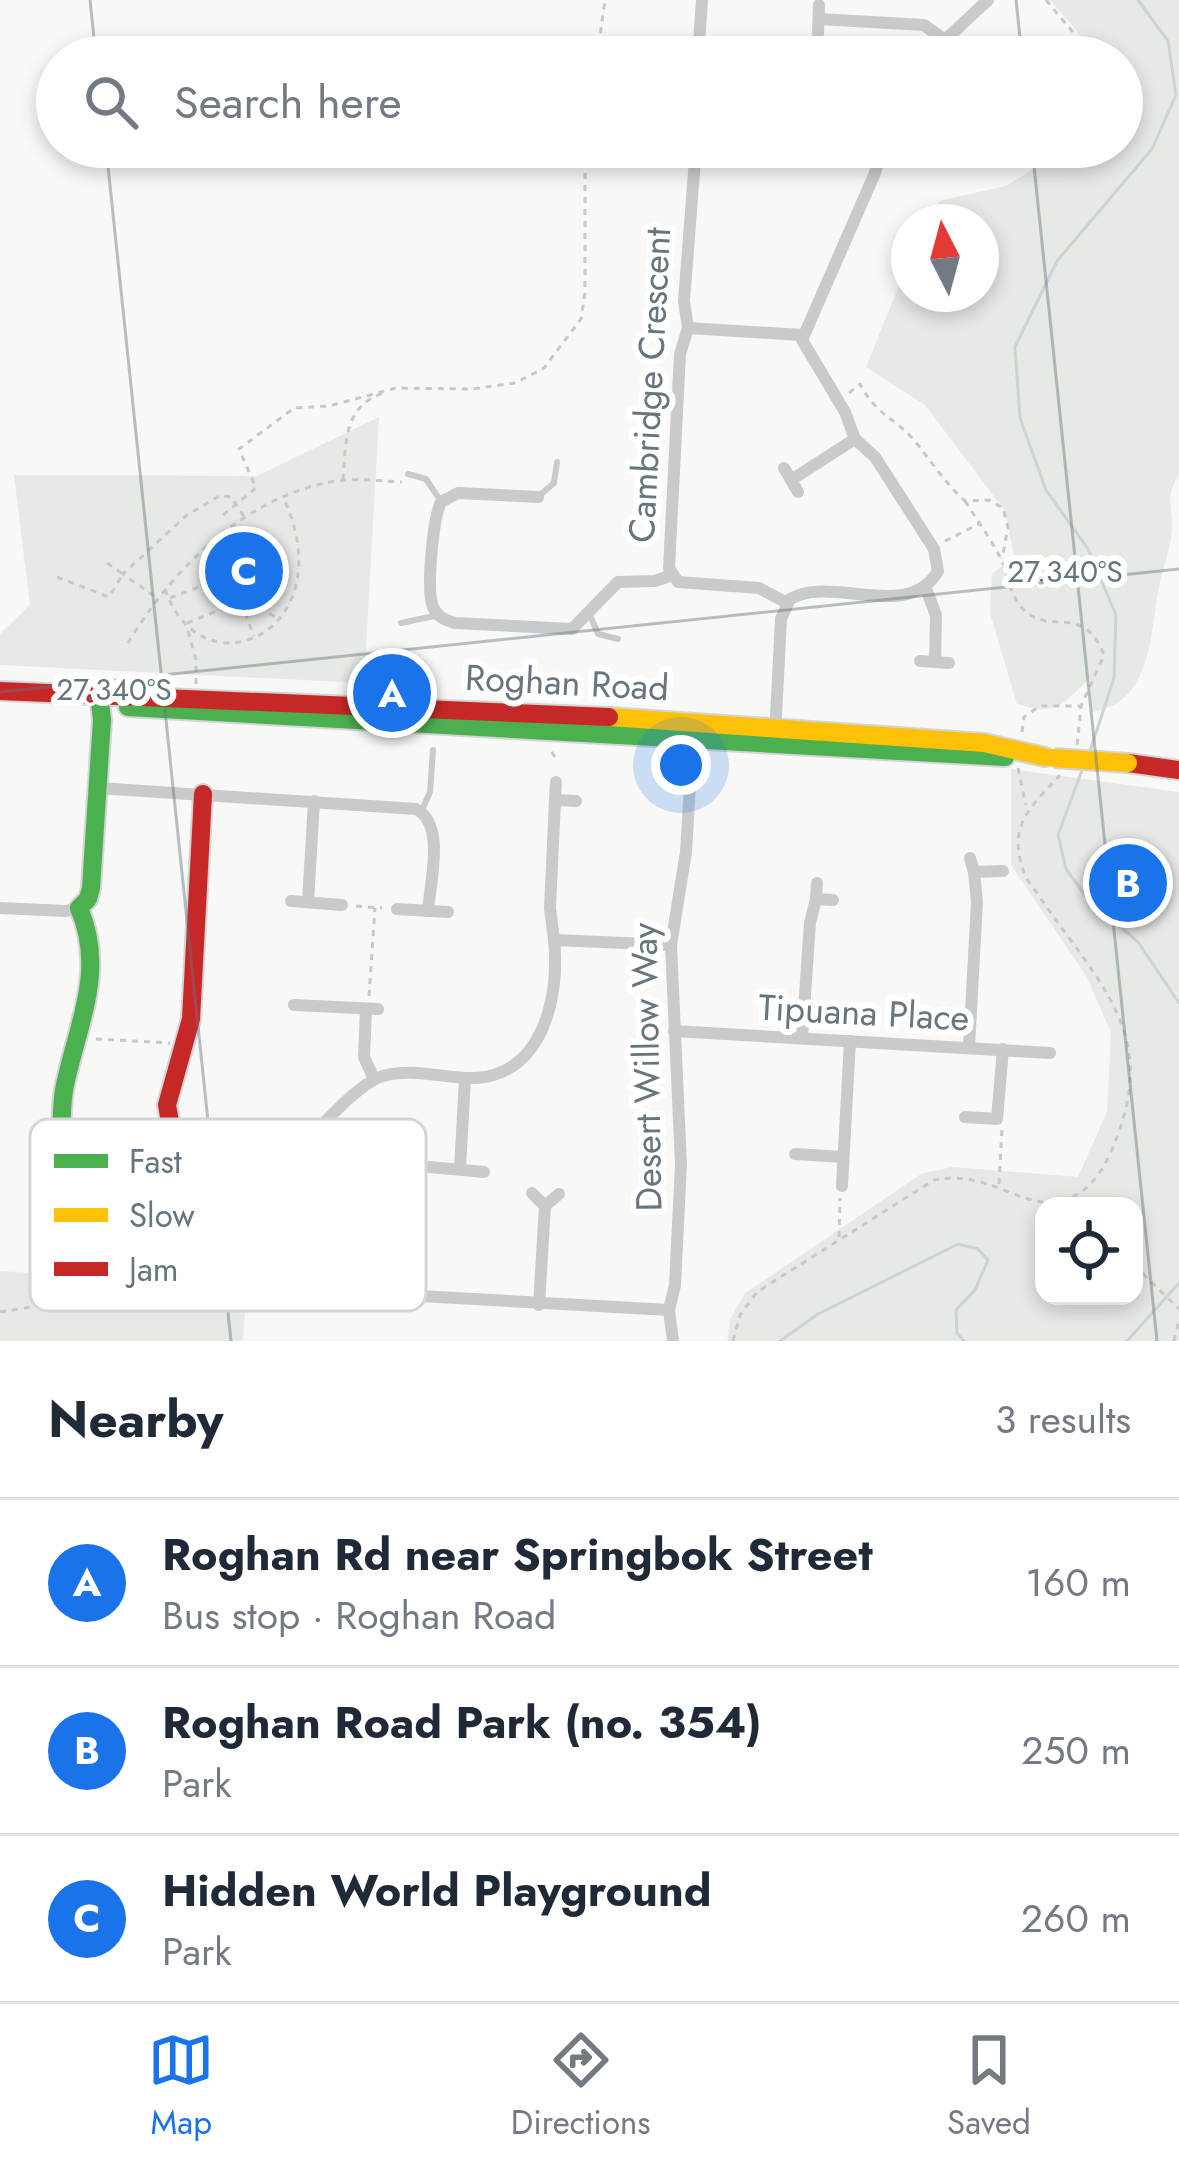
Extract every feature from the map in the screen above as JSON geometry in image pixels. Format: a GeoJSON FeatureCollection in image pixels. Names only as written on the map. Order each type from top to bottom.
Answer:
{"type":"FeatureCollection","features":[{"type":"Feature","properties":{"kind":"main road","name":"Roghan Road"},"geometry":{"type":"LineString","coordinates":[[5,691],[71,704],[100,700],[694,730],[1179,770]]}},
{"type":"Feature","properties":{"kind":"main road"},"geometry":{"type":"LineString","coordinates":[[63,1119],[66,1076],[85,1019],[91,939],[79,908],[91,888],[100,700]]}},
{"type":"Feature","properties":{"kind":"main road","name":"Roghan Road"},"geometry":{"type":"LineString","coordinates":[[1136,764],[1179,759]]}},
{"type":"Feature","properties":{"kind":"main road"},"geometry":{"type":"LineString","coordinates":[[170,1119],[167,1105],[185,1044],[197,933],[194,911],[203,794]]}},
{"type":"Feature","properties":{"kind":"street"},"geometry":{"type":"LineString","coordinates":[[699,36],[702,0]]}},
{"type":"Feature","properties":{"kind":"street"},"geometry":{"type":"LineString","coordinates":[[949,36],[988,0]]}},
{"type":"Feature","properties":{"kind":"street"},"geometry":{"type":"LineString","coordinates":[[819,19],[924,25],[939,36]]}},
{"type":"Feature","properties":{"kind":"street","name":"Cambridge Crescent"},"geometry":{"type":"LineString","coordinates":[[694,168],[683,301],[688,328],[680,354],[668,563],[672,575],[684,583],[759,588],[787,603],[806,592],[886,596],[925,586]]}},
{"type":"Feature","properties":{"kind":"street"},"geometry":{"type":"LineString","coordinates":[[875,168],[802,335],[805,349],[855,439],[875,457],[937,554],[938,571],[925,586],[936,615],[935,662]]}},
{"type":"Feature","properties":{"kind":"street"},"geometry":{"type":"LineString","coordinates":[[688,328],[802,335]]}},
{"type":"Feature","properties":{"kind":"street"},"geometry":{"type":"LineString","coordinates":[[791,480],[855,439]]}},
{"type":"Feature","properties":{"kind":"street"},"geometry":{"type":"LineString","coordinates":[[538,497],[458,493],[442,502],[436,516],[431,590],[437,614],[455,623],[566,630],[578,626],[618,582],[655,581],[672,575]]}},
{"type":"Feature","properties":{"kind":"street"},"geometry":{"type":"LineString","coordinates":[[775,735],[781,620],[787,603]]}},
{"type":"Feature","properties":{"kind":"street","name":"Desert Willow Way"},"geometry":{"type":"LineString","coordinates":[[673,1341],[669,1310],[675,1285],[681,1164],[671,945],[676,891],[686,852],[694,730]]}},
{"type":"Feature","properties":{"kind":"street"},"geometry":{"type":"LineString","coordinates":[[330,1119],[374,1079],[400,1074],[466,1078],[500,1072],[545,1030],[553,997],[550,908],[556,782]]}},
{"type":"Feature","properties":{"kind":"street"},"geometry":{"type":"LineString","coordinates":[[98,788],[422,811],[433,829],[428,910]]}},
{"type":"Feature","properties":{"kind":"street"},"geometry":{"type":"LineString","coordinates":[[555,800],[576,801]]}},
{"type":"Feature","properties":{"kind":"street"},"geometry":{"type":"LineString","coordinates":[[308,902],[314,802]]}},
{"type":"Feature","properties":{"kind":"street"},"geometry":{"type":"LineString","coordinates":[[969,1048],[977,902],[972,865],[1003,871]]}},
{"type":"Feature","properties":{"kind":"street"},"geometry":{"type":"LineString","coordinates":[[802,1038],[817,883]]}},
{"type":"Feature","properties":{"kind":"street"},"geometry":{"type":"LineString","coordinates":[[816,899],[833,900]]}},
{"type":"Feature","properties":{"kind":"street"},"geometry":{"type":"LineString","coordinates":[[291,902],[343,905]]}},
{"type":"Feature","properties":{"kind":"street"},"geometry":{"type":"LineString","coordinates":[[0,908],[79,908]]}},
{"type":"Feature","properties":{"kind":"street"},"geometry":{"type":"LineString","coordinates":[[397,909],[448,912]]}},
{"type":"Feature","properties":{"kind":"street"},"geometry":{"type":"LineString","coordinates":[[554,940],[671,945]]}},
{"type":"Feature","properties":{"kind":"street"},"geometry":{"type":"LineString","coordinates":[[294,1004],[372,1010],[363,1052],[374,1079]]}},
{"type":"Feature","properties":{"kind":"street","name":"Tipuana Place"},"geometry":{"type":"LineString","coordinates":[[674,1031],[1050,1053]]}},
{"type":"Feature","properties":{"kind":"street"},"geometry":{"type":"LineString","coordinates":[[842,1186],[850,1041]]}},
{"type":"Feature","properties":{"kind":"street"},"geometry":{"type":"LineString","coordinates":[[965,1117],[997,1119],[1003,1049]]}},
{"type":"Feature","properties":{"kind":"street"},"geometry":{"type":"LineString","coordinates":[[460,1169],[466,1078]]}},
{"type":"Feature","properties":{"kind":"street"},"geometry":{"type":"LineString","coordinates":[[795,1154],[843,1157]]}},
{"type":"Feature","properties":{"kind":"street"},"geometry":{"type":"LineString","coordinates":[[429,1168],[484,1172]]}},
{"type":"Feature","properties":{"kind":"street"},"geometry":{"type":"LineString","coordinates":[[532,1193],[544,1206],[539,1305]]}},
{"type":"Feature","properties":{"kind":"street"},"geometry":{"type":"LineString","coordinates":[[544,1206],[559,1195]]}},
{"type":"Feature","properties":{"kind":"street"},"geometry":{"type":"LineString","coordinates":[[426,1298],[669,1310]]}},
{"type":"Feature","properties":{"kind":"lane"},"geometry":{"type":"LineString","coordinates":[[538,497],[554,483],[557,462]]}},
{"type":"Feature","properties":{"kind":"lane"},"geometry":{"type":"LineString","coordinates":[[408,474],[426,479],[442,502]]}},
{"type":"Feature","properties":{"kind":"lane"},"geometry":{"type":"LineString","coordinates":[[589,613],[598,634],[619,639]]}},
{"type":"Feature","properties":{"kind":"lane"},"geometry":{"type":"LineString","coordinates":[[401,623],[437,614]]}},
{"type":"Feature","properties":{"kind":"lane"},"geometry":{"type":"LineString","coordinates":[[422,811],[430,792],[433,750]]}},
{"type":"Feature","properties":{"kind":"path"},"geometry":{"type":"LineString","coordinates":[[600,36],[605,0]]}},
{"type":"Feature","properties":{"kind":"path"},"geometry":{"type":"LineString","coordinates":[[1046,0],[1076,36]]}},
{"type":"Feature","properties":{"kind":"path"},"geometry":{"type":"LineString","coordinates":[[223,515],[256,488],[239,449],[295,408],[329,406],[396,388],[472,389],[515,383],[544,368],[580,319],[585,293],[585,168]]}},
{"type":"Feature","properties":{"kind":"path"},"geometry":{"type":"LineString","coordinates":[[838,401],[860,384],[872,406],[913,439],[939,478],[965,501],[1001,560],[1023,610],[1036,618],[1085,627],[1098,639],[1103,655],[1082,706],[1080,732],[1027,809],[1018,835],[1022,868],[1113,998],[1126,1031],[1130,1065],[1121,1128],[1101,1172],[1074,1197]]}},
{"type":"Feature","properties":{"kind":"path"},"geometry":{"type":"LineString","coordinates":[[343,480],[352,413],[371,397],[396,388]]}},
{"type":"Feature","properties":{"kind":"path"},"geometry":{"type":"LineString","coordinates":[[128,643],[164,587],[205,547],[245,518],[284,499],[343,480],[402,482]]}},
{"type":"Feature","properties":{"kind":"path"},"geometry":{"type":"LineString","coordinates":[[57,577],[109,597],[123,574],[211,499],[227,494],[245,518]]}},
{"type":"Feature","properties":{"kind":"path"},"geometry":{"type":"LineString","coordinates":[[185,626],[229,642],[255,638],[281,619],[298,588],[299,569],[298,541],[284,499]]}},
{"type":"Feature","properties":{"kind":"path"},"geometry":{"type":"LineString","coordinates":[[965,501],[989,500],[1003,508],[1008,527],[1001,560]]}},
{"type":"Feature","properties":{"kind":"path"},"geometry":{"type":"LineString","coordinates":[[944,541],[980,524]]}},
{"type":"Feature","properties":{"kind":"path"},"geometry":{"type":"LineString","coordinates":[[104,561],[155,598]]}},
{"type":"Feature","properties":{"kind":"path"},"geometry":{"type":"LineString","coordinates":[[168,599],[204,585],[281,619]]}},
{"type":"Feature","properties":{"kind":"path"},"geometry":{"type":"LineString","coordinates":[[164,587],[185,626],[196,660],[196,681]]}},
{"type":"Feature","properties":{"kind":"path"},"geometry":{"type":"LineString","coordinates":[[185,626],[241,601]]}},
{"type":"Feature","properties":{"kind":"path"},"geometry":{"type":"LineString","coordinates":[[233,604],[244,610],[255,638]]}},
{"type":"Feature","properties":{"kind":"path"},"geometry":{"type":"LineString","coordinates":[[1023,729],[1024,717],[1040,706],[1082,706]]}},
{"type":"Feature","properties":{"kind":"path"},"geometry":{"type":"LineString","coordinates":[[555,741],[555,751],[550,751],[555,757]]}},
{"type":"Feature","properties":{"kind":"path"},"geometry":{"type":"LineString","coordinates":[[1018,766],[1027,809]]}},
{"type":"Feature","properties":{"kind":"path"},"geometry":{"type":"LineString","coordinates":[[343,905],[397,909]]}},
{"type":"Feature","properties":{"kind":"path"},"geometry":{"type":"LineString","coordinates":[[372,1010],[375,908]]}},
{"type":"Feature","properties":{"kind":"path"},"geometry":{"type":"LineString","coordinates":[[88,1039],[185,1044]]}},
{"type":"Feature","properties":{"kind":"path"},"geometry":{"type":"LineString","coordinates":[[997,1119],[1002,1127],[999,1186]]}},
{"type":"Feature","properties":{"kind":"path"},"geometry":{"type":"LineString","coordinates":[[733,1341],[740,1315],[757,1292],[934,1180],[973,1178],[1035,1201]]}},
{"type":"Feature","properties":{"kind":"path"},"geometry":{"type":"LineString","coordinates":[[839,1238],[842,1186]]}},
{"type":"Feature","properties":{"kind":"path"},"geometry":{"type":"LineString","coordinates":[[1143,1273],[1179,1309]]}},
{"type":"Feature","properties":{"kind":"path"},"geometry":{"type":"LineString","coordinates":[[0,1312],[30,1307]]}},
{"type":"Feature","properties":{"kind":"path"},"geometry":{"type":"LineString","coordinates":[[1174,1341],[1179,1320]]}},
{"type":"Feature","properties":{"kind":"shaded area"},"geometry":{"type":"Polygon","coordinates":[[[1050,0],[1179,0],[1179,475],[1171,492],[1171,538],[1144,667],[1125,697],[1091,712],[1090,678],[1050,709],[1017,704],[990,613],[992,574],[1014,557],[1005,511],[925,405],[866,367],[891,305],[891,312],[999,312],[999,204],[939,201],[1006,186],[1035,168],[1143,168],[1143,36],[1079,36],[1050,0]]]}},
{"type":"Feature","properties":{"kind":"shaded area"},"geometry":{"type":"Polygon","coordinates":[[[379,417],[364,683],[0,665],[0,634],[30,605],[14,475],[257,476],[379,417]]]}},
{"type":"Feature","properties":{"kind":"shaded area"},"geometry":{"type":"Polygon","coordinates":[[[1011,769],[1179,792],[1179,1341],[727,1341],[730,1320],[744,1294],[921,1174],[952,1167],[1078,1177],[1107,1112],[1111,1033],[1087,977],[1011,865],[1011,769]]]}},
{"type":"Feature","properties":{"kind":"shaded area"},"geometry":{"type":"Polygon","coordinates":[[[0,1271],[30,1273],[30,1311],[245,1311],[243,1341],[0,1341],[0,1271]]]}},
{"type":"Feature","properties":{"kind":"waterway"},"geometry":{"type":"LineString","coordinates":[[1138,0],[1168,41],[1176,95],[1143,160]]}},
{"type":"Feature","properties":{"kind":"waterway"},"geometry":{"type":"LineString","coordinates":[[1090,751],[1114,678],[1116,615],[1088,549],[1046,490],[1020,418],[1015,347],[1057,261],[1136,168]]}},
{"type":"Feature","properties":{"kind":"waterway"},"geometry":{"type":"LineString","coordinates":[[1084,765],[1058,835],[1066,869],[1087,898],[1138,942],[1179,1003]]}},
{"type":"Feature","properties":{"kind":"waterway"},"geometry":{"type":"LineString","coordinates":[[780,1341],[818,1314],[958,1244],[978,1249],[988,1260],[975,1290],[956,1310],[957,1333],[964,1341]]}},
{"type":"Feature","properties":{"kind":"waterway"},"geometry":{"type":"LineString","coordinates":[[1127,1341],[1179,1283]]}},
{"type":"Feature","properties":{"kind":"traffic: fast"},"geometry":{"type":"LineString","coordinates":[[62,1119],[90,975],[87,931],[79,908],[91,888],[102,720],[99,694]]}},
{"type":"Feature","properties":{"kind":"traffic: fast"},"geometry":{"type":"LineString","coordinates":[[128,707],[1005,757]]}},
{"type":"Feature","properties":{"kind":"traffic: slow"},"geometry":{"type":"LineString","coordinates":[[609,717],[984,743],[1045,757]]}},
{"type":"Feature","properties":{"kind":"traffic: slow"},"geometry":{"type":"LineString","coordinates":[[1054,758],[1128,763]]}},
{"type":"Feature","properties":{"kind":"traffic: jam"},"geometry":{"type":"LineString","coordinates":[[0,691],[609,717]]}},
{"type":"Feature","properties":{"kind":"traffic: jam"},"geometry":{"type":"LineString","coordinates":[[1128,763],[1179,770]]}},
{"type":"Feature","properties":{"kind":"traffic: jam"},"geometry":{"type":"LineString","coordinates":[[170,1119],[167,1105],[191,1019],[203,794]]}},
{"type":"Feature","properties":{"kind":"place","name":"Hidden World Playground"},"geometry":{"type":"Point","coordinates":[244,571]}},
{"type":"Feature","properties":{"kind":"place","name":"Roghan Rd near Springbok Street"},"geometry":{"type":"Point","coordinates":[392,693]}},
{"type":"Feature","properties":{"kind":"place","name":"Roghan Road Park (no. 354)"},"geometry":{"type":"Point","coordinates":[1128,883]}}]}
